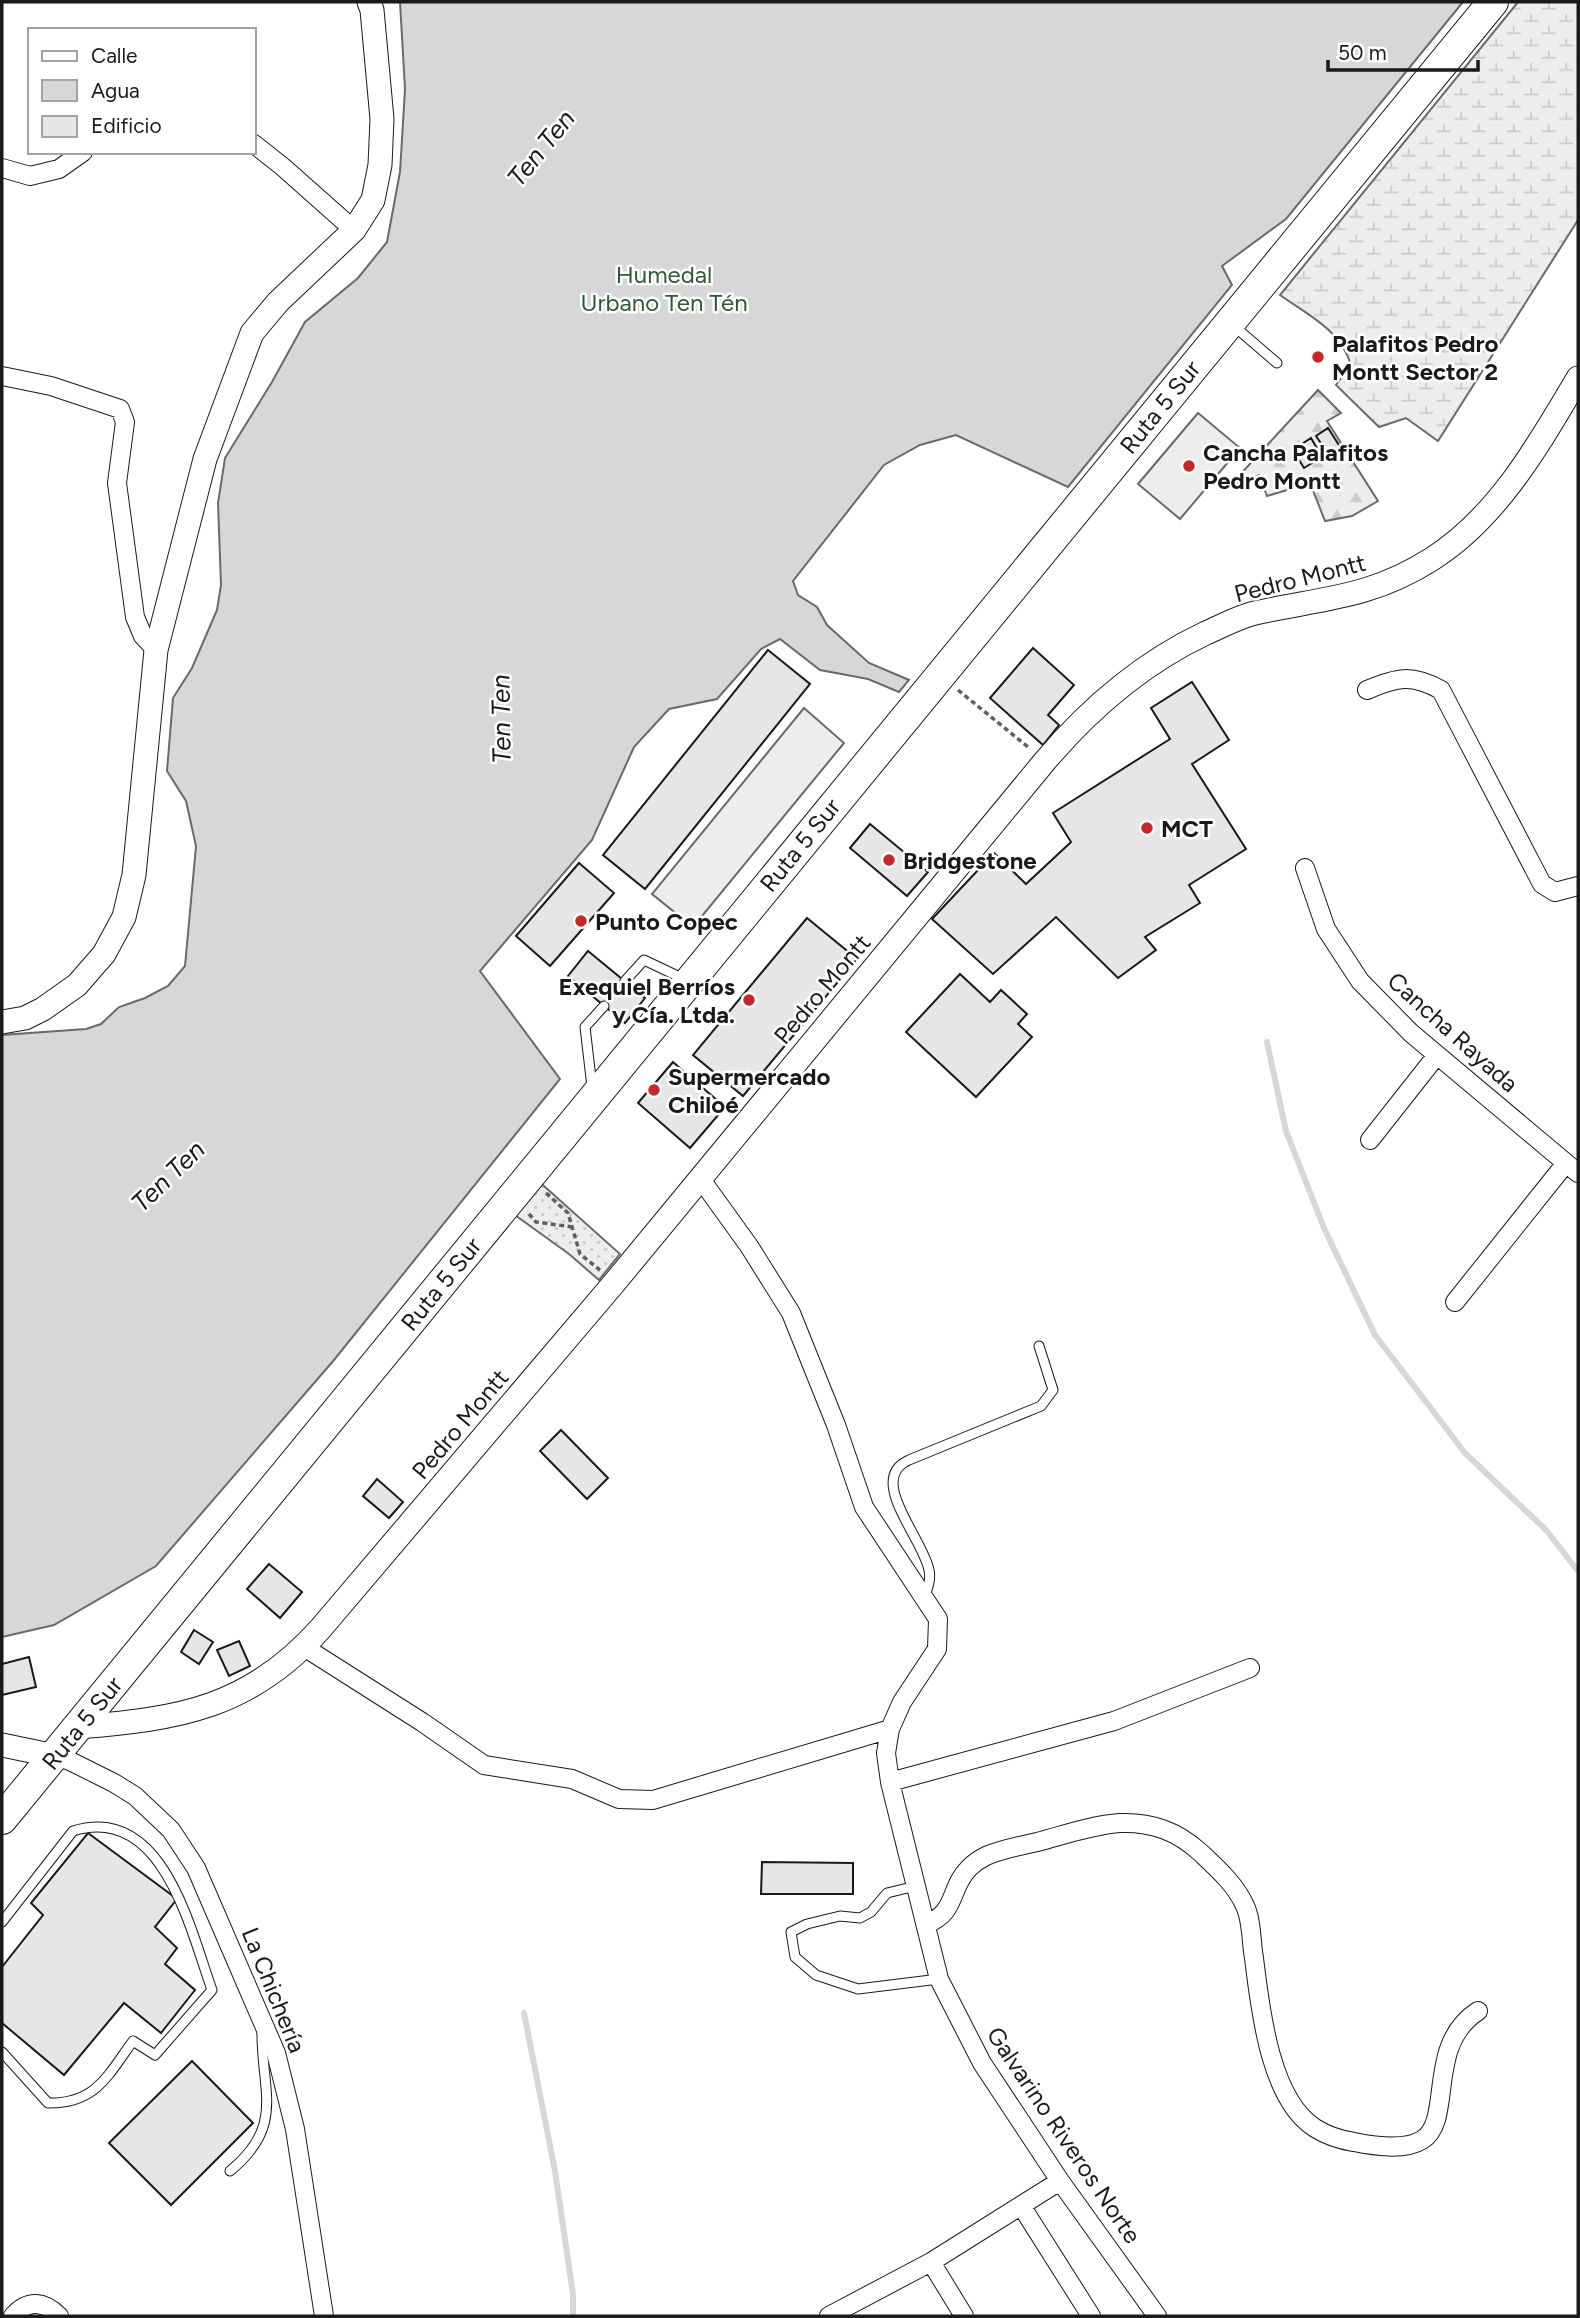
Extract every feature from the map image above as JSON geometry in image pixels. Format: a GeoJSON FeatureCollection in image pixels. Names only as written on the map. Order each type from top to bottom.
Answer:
{"type":"FeatureCollection","features":[{"type":"Feature","properties":{"kind":"highway","name":"Ruta 5 Sur"},"geometry":{"type":"LineString","coordinates":[[2,1819],[1493,2]]}},
{"type":"Feature","properties":{"kind":"street"},"geometry":{"type":"LineString","coordinates":[[2,1022],[24,1018],[43,1009],[77,985],[104,954],[124,917],[134,875],[156,650],[205,459],[252,333],[278,302],[354,230],[373,200],[380,164],[382,119],[372,9],[369,2]]}},
{"type":"Feature","properties":{"kind":"street"},"geometry":{"type":"LineString","coordinates":[[256,146],[354,230]]}},
{"type":"Feature","properties":{"kind":"street"},"geometry":{"type":"LineString","coordinates":[[2,168],[30,176],[59,169],[80,154]]}},
{"type":"Feature","properties":{"kind":"street"},"geometry":{"type":"LineString","coordinates":[[2,376],[51,386],[120,409],[125,422],[117,483],[135,617],[143,636],[156,650]]}},
{"type":"Feature","properties":{"kind":"street","name":"Pedro Montt"},"geometry":{"type":"LineString","coordinates":[[78,1727],[170,1717],[220,1703],[266,1679],[304,1647],[615,1282],[1045,761],[1083,719],[1144,668],[1196,638],[1253,614],[1364,591],[1389,582],[1434,558],[1491,508],[1529,457],[1578,378]]}},
{"type":"Feature","properties":{"kind":"street"},"geometry":{"type":"LineString","coordinates":[[1367,690],[1392,679],[1410,678],[1425,681],[1441,690],[1542,884],[1555,892],[1578,886]]}},
{"type":"Feature","properties":{"kind":"street","name":"Cancha Rayada"},"geometry":{"type":"LineString","coordinates":[[1305,868],[1326,929],[1360,981],[1411,1033],[1572,1168]]}},
{"type":"Feature","properties":{"kind":"street"},"geometry":{"type":"LineString","coordinates":[[1370,1140],[1437,1055]]}},
{"type":"Feature","properties":{"kind":"street"},"geometry":{"type":"LineString","coordinates":[[1455,1302],[1572,1168]]}},
{"type":"Feature","properties":{"kind":"street","name":"Galvarino Riveros Norte"},"geometry":{"type":"LineString","coordinates":[[699,1178],[749,1246],[791,1313],[836,1425],[864,1507],[938,1619],[937,1649],[902,1702],[890,1729],[886,1753],[890,1782],[939,1979],[982,2063],[1060,2181],[1157,2316]]}},
{"type":"Feature","properties":{"kind":"street"},"geometry":{"type":"LineString","coordinates":[[304,1647],[484,1765],[572,1779],[619,1799],[653,1800],[890,1729]]}},
{"type":"Feature","properties":{"kind":"street"},"geometry":{"type":"LineString","coordinates":[[890,1782],[1114,1721],[1250,1668]]}},
{"type":"Feature","properties":{"kind":"street"},"geometry":{"type":"LineString","coordinates":[[2,1745],[55,1756]]}},
{"type":"Feature","properties":{"kind":"street","name":"La Chichería"},"geometry":{"type":"LineString","coordinates":[[55,1756],[114,1783],[154,1812],[171,1830],[196,1868],[276,2053],[295,2129],[324,2316]]}},
{"type":"Feature","properties":{"kind":"street"},"geometry":{"type":"LineString","coordinates":[[926,1924],[943,1916],[961,1877],[974,1863],[990,1854],[1091,1828],[1118,1824],[1145,1824],[1166,1829],[1191,1844],[1215,1866],[1236,1890],[1246,1908],[1260,2006],[1274,2067],[1288,2095],[1313,2127],[1356,2143],[1406,2146],[1431,2134],[1439,2107],[1450,2044],[1462,2023],[1478,2011]]}},
{"type":"Feature","properties":{"kind":"street"},"geometry":{"type":"LineString","coordinates":[[839,2314],[931,2262],[1060,2181]]}},
{"type":"Feature","properties":{"kind":"street"},"geometry":{"type":"LineString","coordinates":[[1022,2207],[1091,2316]]}},
{"type":"Feature","properties":{"kind":"street"},"geometry":{"type":"LineString","coordinates":[[931,2262],[964,2316]]}},
{"type":"Feature","properties":{"kind":"street"},"geometry":{"type":"LineString","coordinates":[[13,2316],[21,2307],[38,2304],[59,2316]]}},
{"type":"Feature","properties":{"kind":"lane"},"geometry":{"type":"LineString","coordinates":[[1230,322],[1277,363]]}},
{"type":"Feature","properties":{"kind":"lane"},"geometry":{"type":"LineString","coordinates":[[625,981],[644,960],[689,981]]}},
{"type":"Feature","properties":{"kind":"lane"},"geometry":{"type":"LineString","coordinates":[[593,1098],[585,1027],[604,1006]]}},
{"type":"Feature","properties":{"kind":"lane"},"geometry":{"type":"LineString","coordinates":[[925,1597],[929,1570],[923,1552],[892,1492],[894,1472],[909,1460],[1041,1406],[1053,1390],[1039,1346]]}},
{"type":"Feature","properties":{"kind":"lane"},"geometry":{"type":"LineString","coordinates":[[2,1922],[73,1831],[89,1826],[122,1830],[153,1855],[172,1880],[212,1990],[155,2055],[133,2041],[99,2087],[69,2103],[48,2103],[2,2052]]}},
{"type":"Feature","properties":{"kind":"lane"},"geometry":{"type":"LineString","coordinates":[[916,1886],[887,1893],[871,1912],[860,1918],[840,1916],[807,1924],[791,1932],[795,1957],[816,1975],[858,1989],[939,1979]]}},
{"type":"Feature","properties":{"kind":"lane"},"geometry":{"type":"LineString","coordinates":[[230,2171],[255,2144],[267,2119],[268,2091],[262,2022]]}},
{"type":"Feature","properties":{"kind":"path"},"geometry":{"type":"LineString","coordinates":[[941,675],[1045,761]]}},
{"type":"Feature","properties":{"kind":"path"},"geometry":{"type":"LineString","coordinates":[[520,1187],[536,1222],[573,1227]]}},
{"type":"Feature","properties":{"kind":"path"},"geometry":{"type":"LineString","coordinates":[[520,1187],[568,1213],[580,1254],[615,1282]]}},
{"type":"Feature","properties":{"kind":"green space"},"geometry":{"type":"Polygon","coordinates":[[[1518,2],[1578,2],[1578,220],[1438,441],[1406,418],[1379,427],[1336,385],[1351,365],[1340,342],[1322,324],[1280,295],[1518,2]]]}},
{"type":"Feature","properties":{"kind":"green space"},"geometry":{"type":"Polygon","coordinates":[[[1318,390],[1341,413],[1327,421],[1378,501],[1352,516],[1325,521],[1310,483],[1267,496],[1259,475],[1238,484],[1236,479],[1318,390]]]}},
{"type":"Feature","properties":{"kind":"green space"},"geometry":{"type":"Polygon","coordinates":[[[535,1178],[620,1254],[599,1280],[569,1254],[508,1210],[535,1178]]]}},
{"type":"Feature","properties":{"kind":"shaded area","name":"Cancha Palafitos Pedro Montt"},"geometry":{"type":"Polygon","coordinates":[[[1198,413],[1240,448],[1180,519],[1138,484],[1198,413]]]}},
{"type":"Feature","properties":{"kind":"shaded area"},"geometry":{"type":"Polygon","coordinates":[[[804,708],[844,743],[693,927],[652,894],[804,708]]]}},
{"type":"Feature","properties":{"kind":"water","name":"Humedal Urbano Ten Tén"},"geometry":{"type":"Polygon","coordinates":[[[400,2],[1463,2],[1286,219],[1222,266],[1232,285],[1068,487],[956,435],[920,445],[884,465],[793,581],[798,595],[817,607],[827,625],[869,663],[909,680],[899,692],[868,679],[820,670],[780,639],[761,649],[717,699],[669,709],[634,747],[592,840],[480,971],[560,1079],[334,1360],[156,1566],[54,1625],[2,1637],[2,1035],[86,1029],[101,1024],[119,1007],[168,986],[185,966],[196,846],[186,801],[167,771],[173,698],[192,668],[217,610],[221,585],[218,503],[225,458],[305,322],[358,278],[387,242],[400,172],[405,89],[400,2]]]}},
{"type":"Feature","properties":{"kind":"building"},"geometry":{"type":"Polygon","coordinates":[[[1328,428],[1344,453],[1333,461],[1316,436],[1328,428]]]}},
{"type":"Feature","properties":{"kind":"building"},"geometry":{"type":"Polygon","coordinates":[[[1311,438],[1322,457],[1304,468],[1293,450],[1311,438]]]}},
{"type":"Feature","properties":{"kind":"building"},"geometry":{"type":"Polygon","coordinates":[[[1033,648],[1074,685],[1048,715],[1059,725],[1043,745],[990,698],[1033,648]]]}},
{"type":"Feature","properties":{"kind":"building"},"geometry":{"type":"Polygon","coordinates":[[[768,650],[810,684],[645,889],[603,855],[768,650]]]}},
{"type":"Feature","properties":{"kind":"building","name":"MCT"},"geometry":{"type":"Polygon","coordinates":[[[1192,682],[1229,740],[1192,764],[1246,849],[1189,885],[1200,903],[1145,937],[1156,950],[1118,978],[1056,917],[993,974],[932,919],[994,853],[1026,884],[1071,842],[1053,813],[1170,739],[1151,708],[1192,682]]]}},
{"type":"Feature","properties":{"kind":"building","name":"Bridgestone"},"geometry":{"type":"Polygon","coordinates":[[[870,824],[928,872],[907,896],[850,848],[870,824]]]}},
{"type":"Feature","properties":{"kind":"building"},"geometry":{"type":"Polygon","coordinates":[[[579,863],[614,893],[550,966],[516,936],[579,863]]]}},
{"type":"Feature","properties":{"kind":"building"},"geometry":{"type":"Polygon","coordinates":[[[807,918],[857,959],[743,1096],[693,1055],[807,918]]]}},
{"type":"Feature","properties":{"kind":"building"},"geometry":{"type":"Polygon","coordinates":[[[588,951],[645,998],[625,1023],[568,976],[588,951]]]}},
{"type":"Feature","properties":{"kind":"building"},"geometry":{"type":"Polygon","coordinates":[[[960,974],[990,1002],[1001,990],[1027,1014],[1018,1024],[1032,1037],[976,1097],[906,1032],[960,974]]]}},
{"type":"Feature","properties":{"kind":"building"},"geometry":{"type":"Polygon","coordinates":[[[673,1062],[725,1107],[690,1148],[638,1103],[673,1062]]]}},
{"type":"Feature","properties":{"kind":"building"},"geometry":{"type":"Polygon","coordinates":[[[561,1430],[608,1478],[587,1499],[540,1451],[561,1430]]]}},
{"type":"Feature","properties":{"kind":"building"},"geometry":{"type":"Polygon","coordinates":[[[377,1479],[403,1502],[389,1518],[363,1496],[377,1479]]]}},
{"type":"Feature","properties":{"kind":"building"},"geometry":{"type":"Polygon","coordinates":[[[269,1564],[302,1592],[280,1618],[247,1589],[269,1564]]]}},
{"type":"Feature","properties":{"kind":"building"},"geometry":{"type":"Polygon","coordinates":[[[194,1630],[213,1642],[199,1664],[181,1652],[194,1630]]]}},
{"type":"Feature","properties":{"kind":"building"},"geometry":{"type":"Polygon","coordinates":[[[239,1641],[250,1666],[229,1676],[217,1650],[239,1641]]]}},
{"type":"Feature","properties":{"kind":"building"},"geometry":{"type":"Polygon","coordinates":[[[29,1657],[36,1687],[2,1695],[2,1664],[29,1657]]]}},
{"type":"Feature","properties":{"kind":"building"},"geometry":{"type":"Polygon","coordinates":[[[88,1833],[177,1899],[155,1927],[177,1948],[165,1964],[195,1990],[161,2033],[124,2003],[64,2075],[2,2023],[2,1967],[43,1915],[31,1903],[88,1833]]]}},
{"type":"Feature","properties":{"kind":"building"},"geometry":{"type":"Polygon","coordinates":[[[762,1862],[853,1863],[853,1894],[761,1894],[762,1862]]]}},
{"type":"Feature","properties":{"kind":"building"},"geometry":{"type":"Polygon","coordinates":[[[192,2061],[253,2123],[171,2205],[109,2143],[192,2061]]]}},
{"type":"Feature","properties":{"kind":"waterway"},"geometry":{"type":"LineString","coordinates":[[1267,1042],[1286,1131],[1324,1228],[1375,1335],[1465,1453],[1546,1530],[1578,1571]]}},
{"type":"Feature","properties":{"kind":"waterway"},"geometry":{"type":"LineString","coordinates":[[524,2013],[555,2171],[573,2294],[573,2316]]}},
{"type":"Feature","properties":{"kind":"place","name":"Palafitos Pedro Montt Sector 2"},"geometry":{"type":"Point","coordinates":[1318,357]}},
{"type":"Feature","properties":{"kind":"place","name":"Cancha Palafitos Pedro Montt"},"geometry":{"type":"Point","coordinates":[1189,466]}},
{"type":"Feature","properties":{"kind":"place","name":"MCT"},"geometry":{"type":"Point","coordinates":[1147,828]}},
{"type":"Feature","properties":{"kind":"place","name":"Bridgestone"},"geometry":{"type":"Point","coordinates":[889,860]}},
{"type":"Feature","properties":{"kind":"place","name":"Punto Copec"},"geometry":{"type":"Point","coordinates":[581,921]}},
{"type":"Feature","properties":{"kind":"place","name":"Exequiel Berríos y Cía. Ltda."},"geometry":{"type":"Point","coordinates":[749,1000]}},
{"type":"Feature","properties":{"kind":"place","name":"Supermercado Chiloé"},"geometry":{"type":"Point","coordinates":[654,1090]}},
{"type":"Feature","properties":{"kind":"water label","name":"Ten Ten"},"geometry":{"type":"Point","coordinates":[541,148]}},
{"type":"Feature","properties":{"kind":"water label","name":"Ten Ten"},"geometry":{"type":"Point","coordinates":[501,719]}},
{"type":"Feature","properties":{"kind":"water label","name":"Ten Ten"},"geometry":{"type":"Point","coordinates":[168,1176]}}]}
